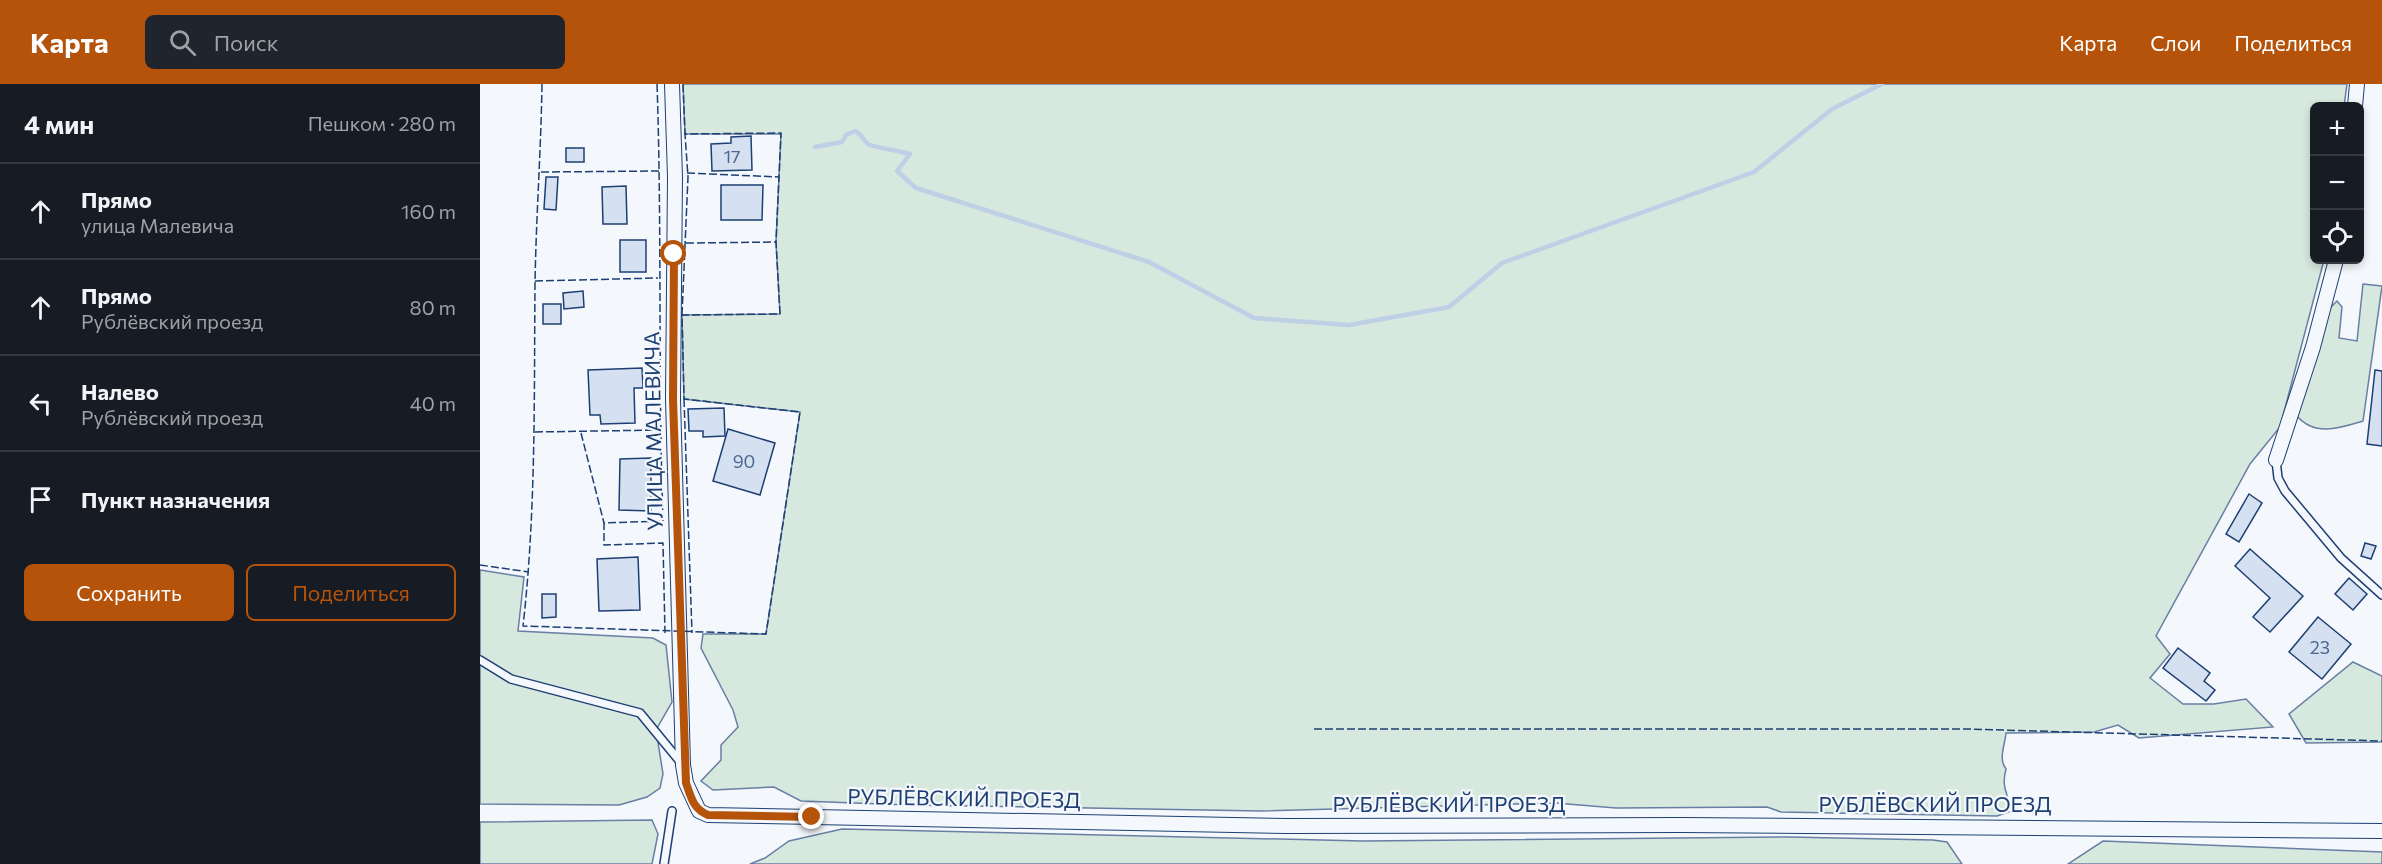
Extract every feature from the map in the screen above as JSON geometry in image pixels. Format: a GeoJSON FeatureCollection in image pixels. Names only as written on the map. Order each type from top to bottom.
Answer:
{"type":"FeatureCollection","features":[{"type":"Feature","properties":{"kind":"street","name":"УЛИЦА МАЛЕВИЧА"},"geometry":{"type":"LineString","coordinates":[[672,84],[675,177],[673,399],[679,633]]}},
{"type":"Feature","properties":{"kind":"street"},"geometry":{"type":"LineString","coordinates":[[2355,102],[2357,84]]}},
{"type":"Feature","properties":{"kind":"street"},"geometry":{"type":"LineString","coordinates":[[2277,460],[2313,347],[2335,264]]}},
{"type":"Feature","properties":{"kind":"street","name":"РУБЛЁВСКИЙ ПРОЕЗД"},"geometry":{"type":"LineString","coordinates":[[679,633],[683,765],[686,783],[694,804],[699,811],[708,815],[1287,826],[1692,825],[2382,831]]}},
{"type":"Feature","properties":{"kind":"lane"},"geometry":{"type":"LineString","coordinates":[[2277,460],[2278,478],[2285,492],[2341,558],[2382,595]]}},
{"type":"Feature","properties":{"kind":"lane"},"geometry":{"type":"LineString","coordinates":[[480,660],[511,679],[640,713],[683,765]]}},
{"type":"Feature","properties":{"kind":"lane"},"geometry":{"type":"LineString","coordinates":[[664,864],[672,811]]}},
{"type":"Feature","properties":{"kind":"shaded area"},"geometry":{"type":"Polygon","coordinates":[[[683,84],[2347,84],[2345,102],[2310,102],[2310,264],[2323,264],[2280,427],[2250,464],[2156,636],[2170,654],[2150,678],[2183,704],[2214,704],[2246,699],[2273,727],[2139,738],[2118,725],[2094,732],[2006,733],[2002,761],[2006,769],[2004,783],[2009,800],[2009,812],[1997,816],[1781,812],[1767,807],[1616,808],[1555,803],[1261,811],[908,805],[801,801],[774,787],[713,790],[701,781],[721,760],[721,745],[738,727],[733,710],[701,648],[703,634],[766,634],[800,412],[684,399],[682,315],[780,314],[776,242],[781,134],[685,134],[683,84]]]}},
{"type":"Feature","properties":{"kind":"shaded area"},"geometry":{"type":"Polygon","coordinates":[[[2363,284],[2382,286],[2363,421],[2337,428],[2312,427],[2297,416],[2328,310],[2337,301],[2342,307],[2339,338],[2357,341],[2363,284]]]}},
{"type":"Feature","properties":{"kind":"shaded area"},"geometry":{"type":"Polygon","coordinates":[[[480,570],[524,577],[518,631],[653,638],[666,645],[672,702],[656,730],[663,774],[660,788],[647,797],[619,805],[480,804],[480,570]]]}},
{"type":"Feature","properties":{"kind":"shaded area"},"geometry":{"type":"Polygon","coordinates":[[[2353,662],[2382,676],[2382,742],[2306,743],[2289,714],[2353,662]]]}},
{"type":"Feature","properties":{"kind":"shaded area"},"geometry":{"type":"Polygon","coordinates":[[[652,820],[658,834],[652,864],[480,864],[480,822],[652,820]]]}},
{"type":"Feature","properties":{"kind":"shaded area"},"geometry":{"type":"Polygon","coordinates":[[[842,829],[1363,841],[1789,837],[1933,840],[1947,842],[1962,864],[750,864],[765,858],[789,841],[842,829]]]}},
{"type":"Feature","properties":{"kind":"shaded area"},"geometry":{"type":"Polygon","coordinates":[[[2103,841],[2382,852],[2382,864],[2068,864],[2103,841]]]}},
{"type":"Feature","properties":{"kind":"building"},"geometry":{"type":"Polygon","coordinates":[[[751,136],[752,170],[712,171],[711,144],[731,143],[731,137],[751,136]]]}},
{"type":"Feature","properties":{"kind":"building"},"geometry":{"type":"Polygon","coordinates":[[[566,148],[584,148],[584,162],[566,162],[566,148]]]}},
{"type":"Feature","properties":{"kind":"building"},"geometry":{"type":"Polygon","coordinates":[[[546,177],[558,177],[556,210],[544,209],[546,177]]]}},
{"type":"Feature","properties":{"kind":"building"},"geometry":{"type":"Polygon","coordinates":[[[721,185],[763,185],[762,220],[721,220],[721,185]]]}},
{"type":"Feature","properties":{"kind":"building"},"geometry":{"type":"Polygon","coordinates":[[[626,186],[627,224],[603,224],[602,187],[626,186]]]}},
{"type":"Feature","properties":{"kind":"building"},"geometry":{"type":"Polygon","coordinates":[[[620,240],[646,240],[646,272],[620,272],[620,240]]]}},
{"type":"Feature","properties":{"kind":"building"},"geometry":{"type":"Polygon","coordinates":[[[583,291],[584,307],[564,309],[563,293],[583,291]]]}},
{"type":"Feature","properties":{"kind":"building"},"geometry":{"type":"Polygon","coordinates":[[[543,304],[561,304],[561,324],[543,324],[543,304]]]}},
{"type":"Feature","properties":{"kind":"building"},"geometry":{"type":"Polygon","coordinates":[[[642,368],[643,388],[634,388],[635,423],[601,424],[600,415],[590,415],[588,370],[642,368]]]}},
{"type":"Feature","properties":{"kind":"building"},"geometry":{"type":"Polygon","coordinates":[[[2375,370],[2382,371],[2382,446],[2367,444],[2375,370]]]}},
{"type":"Feature","properties":{"kind":"building"},"geometry":{"type":"Polygon","coordinates":[[[724,408],[725,436],[703,437],[703,431],[689,431],[688,409],[724,408]]]}},
{"type":"Feature","properties":{"kind":"building"},"geometry":{"type":"Polygon","coordinates":[[[728,429],[775,443],[760,495],[713,481],[728,429]]]}},
{"type":"Feature","properties":{"kind":"building"},"geometry":{"type":"Polygon","coordinates":[[[651,458],[651,511],[619,510],[620,459],[651,458]]]}},
{"type":"Feature","properties":{"kind":"building"},"geometry":{"type":"Polygon","coordinates":[[[2249,494],[2262,503],[2239,542],[2226,534],[2249,494]]]}},
{"type":"Feature","properties":{"kind":"building"},"geometry":{"type":"Polygon","coordinates":[[[2365,543],[2376,546],[2371,559],[2361,556],[2365,543]]]}},
{"type":"Feature","properties":{"kind":"building"},"geometry":{"type":"Polygon","coordinates":[[[2250,549],[2303,596],[2270,632],[2253,617],[2270,598],[2235,566],[2250,549]]]}},
{"type":"Feature","properties":{"kind":"building"},"geometry":{"type":"Polygon","coordinates":[[[638,557],[640,610],[599,611],[597,559],[638,557]]]}},
{"type":"Feature","properties":{"kind":"building"},"geometry":{"type":"Polygon","coordinates":[[[2349,578],[2367,594],[2353,610],[2335,594],[2349,578]]]}},
{"type":"Feature","properties":{"kind":"building"},"geometry":{"type":"Polygon","coordinates":[[[542,594],[556,594],[556,617],[542,618],[542,594]]]}},
{"type":"Feature","properties":{"kind":"building"},"geometry":{"type":"Polygon","coordinates":[[[2318,617],[2351,644],[2322,679],[2289,652],[2318,617]]]}},
{"type":"Feature","properties":{"kind":"building"},"geometry":{"type":"Polygon","coordinates":[[[2178,648],[2210,673],[2204,681],[2215,690],[2206,701],[2163,668],[2178,648]]]}},
{"type":"Feature","properties":{"kind":"waterway"},"geometry":{"type":"LineString","coordinates":[[815,147],[842,142],[846,135],[855,131],[868,144],[910,154],[897,171],[916,188],[1149,262],[1254,318],[1349,325],[1449,307],[1502,263],[1754,172],[1832,109],[1882,84]]}},
{"type":"Feature","properties":{"kind":"fence"},"geometry":{"type":"LineString","coordinates":[[542,84],[532,498],[523,626],[766,634],[800,412],[684,399],[682,315],[780,314],[776,242],[781,133],[685,134],[683,84]]}},
{"type":"Feature","properties":{"kind":"fence"},"geometry":{"type":"LineString","coordinates":[[657,84],[663,521],[604,523],[604,545],[663,543],[665,633]]}},
{"type":"Feature","properties":{"kind":"fence"},"geometry":{"type":"LineString","coordinates":[[682,315],[688,177],[685,134]]}},
{"type":"Feature","properties":{"kind":"fence"},"geometry":{"type":"LineString","coordinates":[[541,172],[660,171]]}},
{"type":"Feature","properties":{"kind":"fence"},"geometry":{"type":"LineString","coordinates":[[687,173],[779,177]]}},
{"type":"Feature","properties":{"kind":"fence"},"geometry":{"type":"LineString","coordinates":[[686,243],[776,242]]}},
{"type":"Feature","properties":{"kind":"fence"},"geometry":{"type":"LineString","coordinates":[[535,281],[658,278]]}},
{"type":"Feature","properties":{"kind":"fence"},"geometry":{"type":"LineString","coordinates":[[684,399],[692,633]]}},
{"type":"Feature","properties":{"kind":"fence"},"geometry":{"type":"LineString","coordinates":[[535,432],[660,430]]}},
{"type":"Feature","properties":{"kind":"fence"},"geometry":{"type":"LineString","coordinates":[[581,433],[604,523]]}},
{"type":"Feature","properties":{"kind":"fence"},"geometry":{"type":"LineString","coordinates":[[480,565],[529,572]]}},
{"type":"Feature","properties":{"kind":"fence"},"geometry":{"type":"LineString","coordinates":[[1314,729],[1967,729],[2382,741]]}},
{"type":"Feature","properties":{"kind":"route"},"geometry":{"type":"LineString","coordinates":[[674,254],[673,399],[683,765],[686,783],[694,804],[699,811],[708,815],[812,817]]}}]}
